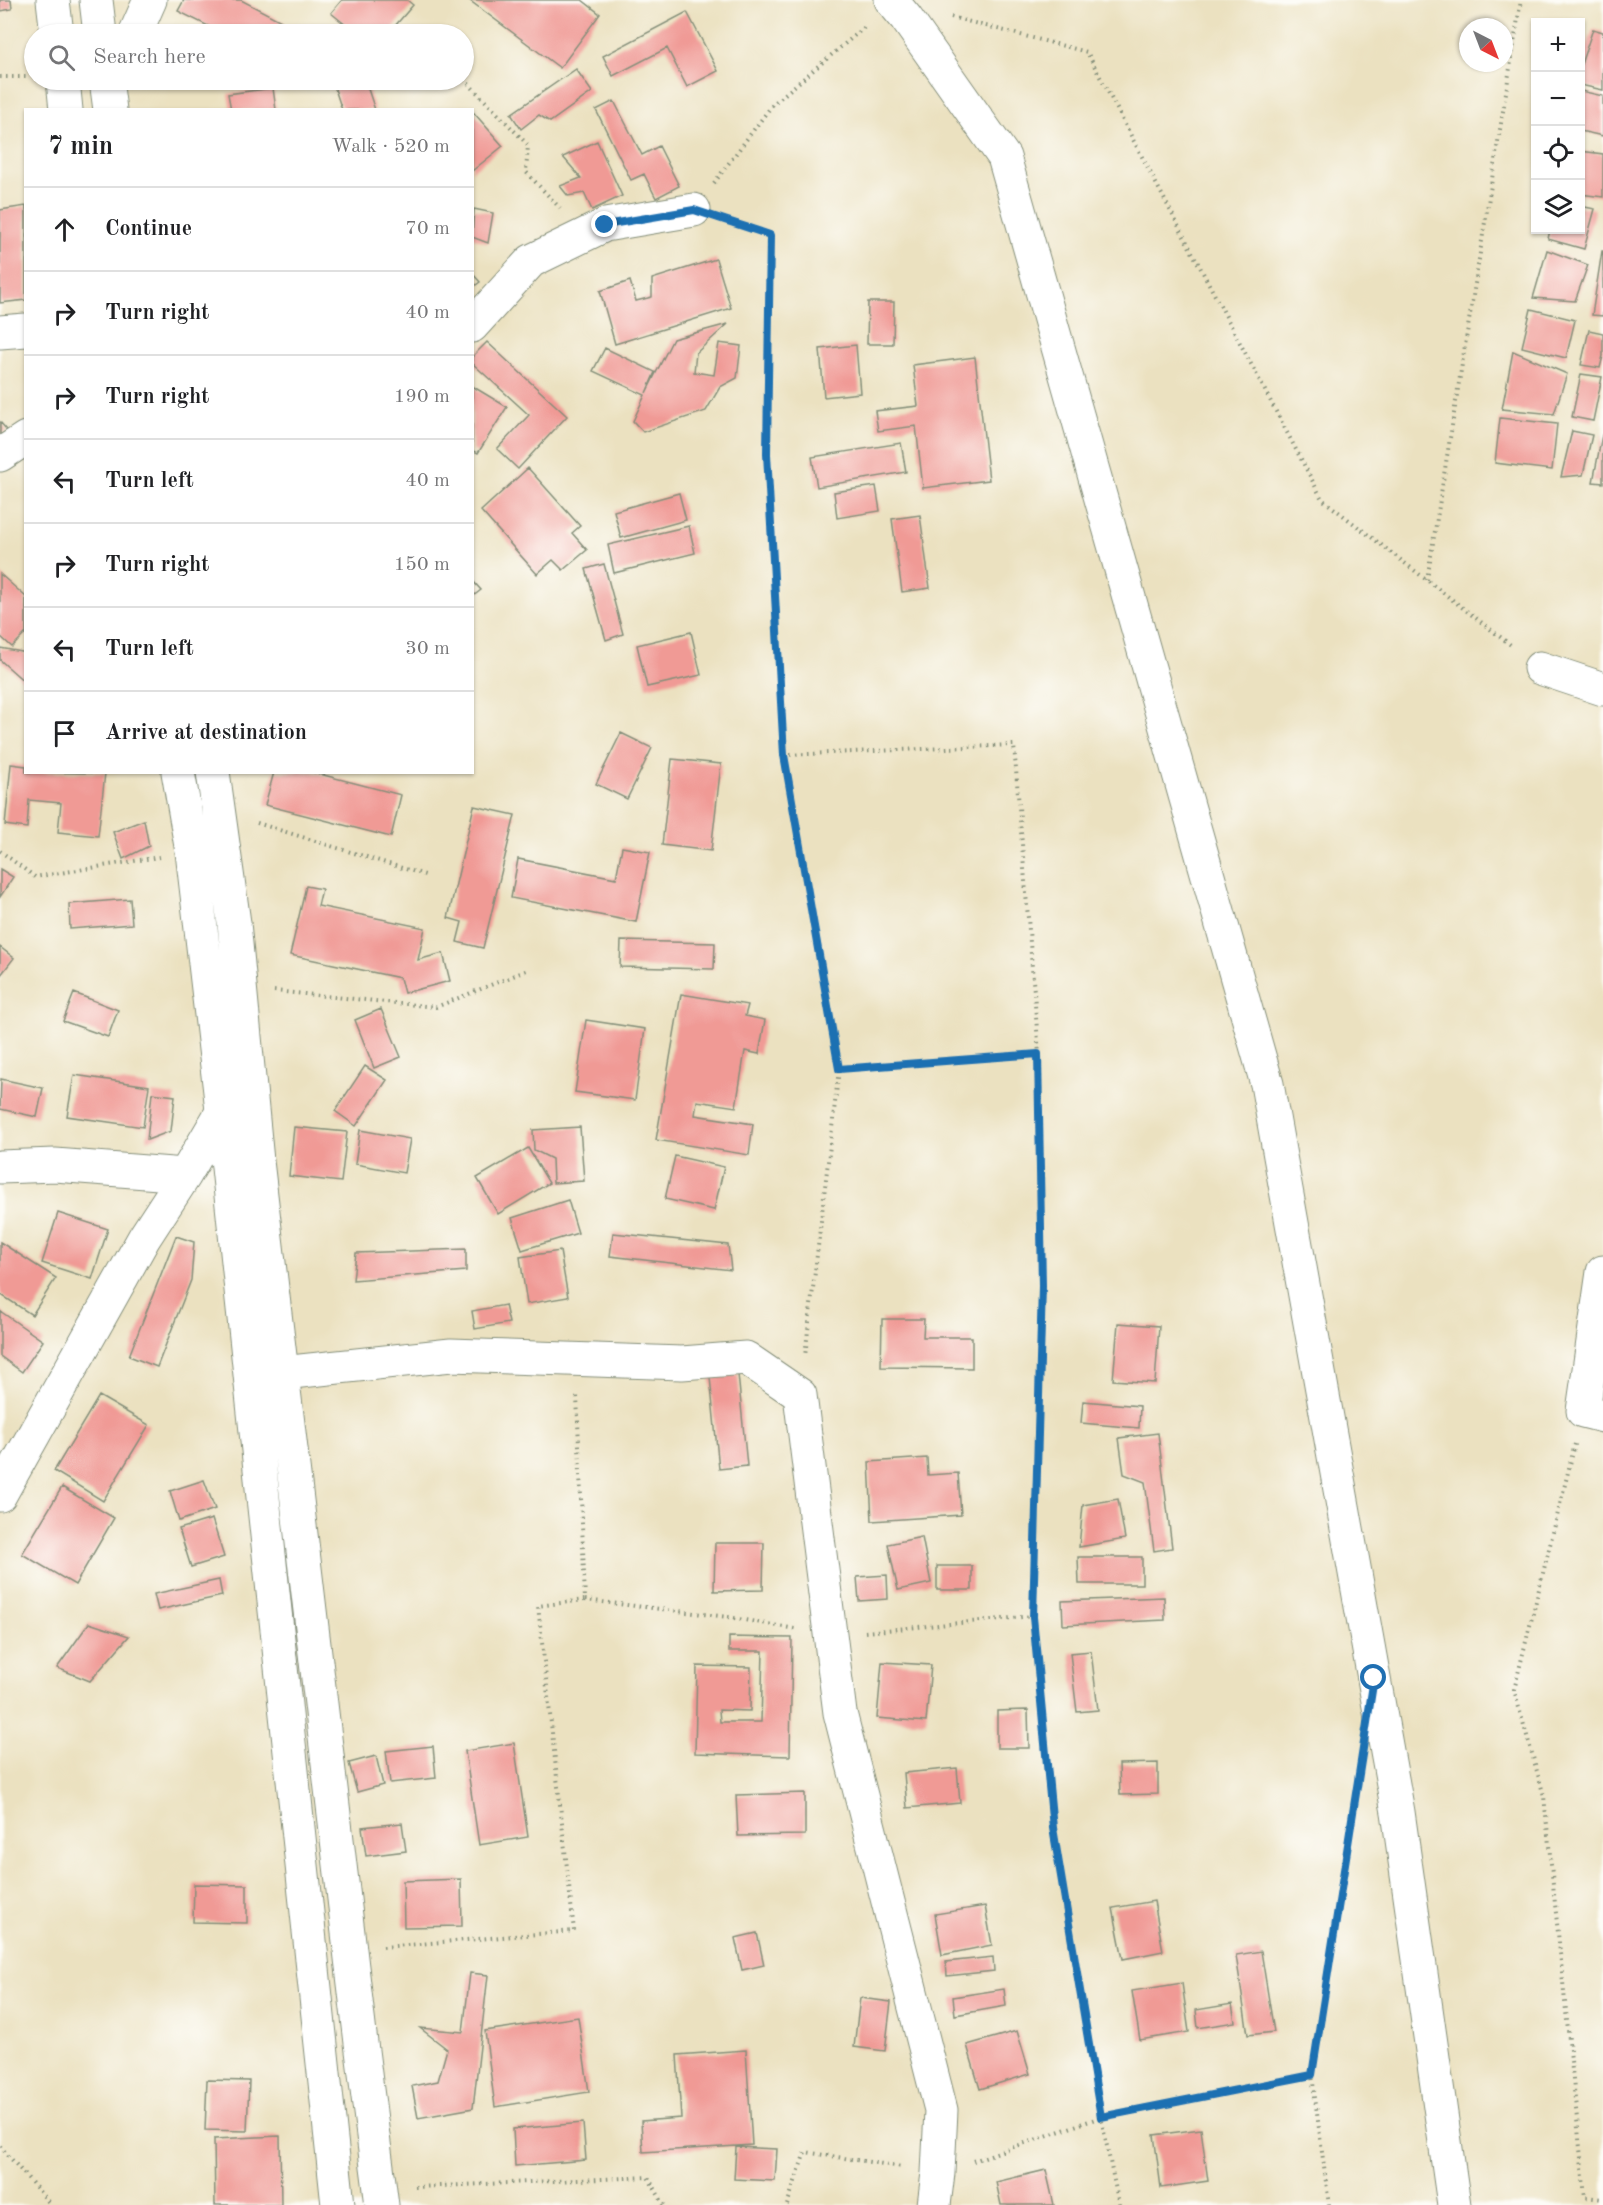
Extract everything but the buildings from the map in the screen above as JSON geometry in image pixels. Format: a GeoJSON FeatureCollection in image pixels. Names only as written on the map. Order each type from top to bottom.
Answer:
{"type":"FeatureCollection","features":[{"type":"Feature","properties":{"kind":"street"},"geometry":{"type":"LineString","coordinates":[[52,0],[56,24]]}},
{"type":"Feature","properties":{"kind":"street"},"geometry":{"type":"LineString","coordinates":[[96,0],[99,24]]}},
{"type":"Feature","properties":{"kind":"street"},"geometry":{"type":"LineString","coordinates":[[139,24],[150,0]]}},
{"type":"Feature","properties":{"kind":"street"},"geometry":{"type":"LineString","coordinates":[[892,1],[1004,157],[1267,1084],[1398,1812],[1454,2205]]}},
{"type":"Feature","properties":{"kind":"street"},"geometry":{"type":"LineString","coordinates":[[64,90],[66,108]]}},
{"type":"Feature","properties":{"kind":"street"},"geometry":{"type":"LineString","coordinates":[[474,324],[531,261],[605,225],[694,210]]}},
{"type":"Feature","properties":{"kind":"street"},"geometry":{"type":"LineString","coordinates":[[0,332],[24,330]]}},
{"type":"Feature","properties":{"kind":"street"},"geometry":{"type":"LineString","coordinates":[[0,455],[24,439]]}},
{"type":"Feature","properties":{"kind":"street"},"geometry":{"type":"LineString","coordinates":[[1540,668],[1603,689]]}},
{"type":"Feature","properties":{"kind":"street"},"geometry":{"type":"LineString","coordinates":[[178,774],[192,852],[222,1112],[338,2205]]}},
{"type":"Feature","properties":{"kind":"street"},"geometry":{"type":"LineString","coordinates":[[213,774],[234,922],[257,1161],[381,2197]]}},
{"type":"Feature","properties":{"kind":"street"},"geometry":{"type":"LineString","coordinates":[[0,1496],[144,1238],[222,1112]]}},
{"type":"Feature","properties":{"kind":"street"},"geometry":{"type":"LineString","coordinates":[[0,1167],[55,1166],[185,1174]]}},
{"type":"Feature","properties":{"kind":"street"},"geometry":{"type":"LineString","coordinates":[[1593,1414],[1603,1272]]}},
{"type":"Feature","properties":{"kind":"street"},"geometry":{"type":"LineString","coordinates":[[282,1373],[451,1355],[682,1363],[746,1358],[800,1395],[840,1713],[941,2110],[934,2205]]}},
{"type":"Feature","properties":{"kind":"path"},"geometry":{"type":"LineString","coordinates":[[1427,580],[1521,0]]}},
{"type":"Feature","properties":{"kind":"path"},"geometry":{"type":"LineString","coordinates":[[800,1395],[839,1069],[784,755],[767,454],[770,235],[694,210],[773,104],[892,1]]}},
{"type":"Feature","properties":{"kind":"path"},"geometry":{"type":"LineString","coordinates":[[950,17],[1087,52],[1322,499],[1540,668]]}},
{"type":"Feature","properties":{"kind":"path"},"geometry":{"type":"LineString","coordinates":[[0,77],[24,77]]}},
{"type":"Feature","properties":{"kind":"path"},"geometry":{"type":"LineString","coordinates":[[474,89],[528,145],[526,172],[585,235]]}},
{"type":"Feature","properties":{"kind":"path"},"geometry":{"type":"LineString","coordinates":[[784,755],[1014,745],[1038,1054],[1042,1286],[1033,1617],[1053,1828],[1101,2117],[1119,2205]]}},
{"type":"Feature","properties":{"kind":"path"},"geometry":{"type":"LineString","coordinates":[[219,811],[428,876]]}},
{"type":"Feature","properties":{"kind":"path"},"geometry":{"type":"LineString","coordinates":[[0,851],[35,878],[192,852]]}},
{"type":"Feature","properties":{"kind":"path"},"geometry":{"type":"LineString","coordinates":[[241,987],[436,1007],[528,970]]}},
{"type":"Feature","properties":{"kind":"path"},"geometry":{"type":"LineString","coordinates":[[839,1069],[1038,1054]]}},
{"type":"Feature","properties":{"kind":"path"},"geometry":{"type":"LineString","coordinates":[[576,1361],[585,1600]]}},
{"type":"Feature","properties":{"kind":"path"},"geometry":{"type":"LineString","coordinates":[[1593,1414],[1514,1690],[1544,1796],[1585,2197],[1603,2199]]}},
{"type":"Feature","properties":{"kind":"path"},"geometry":{"type":"LineString","coordinates":[[350,1950],[574,1931],[538,1606],[585,1600],[728,1617],[831,1635],[1033,1617]]}},
{"type":"Feature","properties":{"kind":"path"},"geometry":{"type":"LineString","coordinates":[[1329,2205],[1312,2075],[1357,1783]]}},
{"type":"Feature","properties":{"kind":"path"},"geometry":{"type":"LineString","coordinates":[[787,2205],[805,2152],[938,2173],[1101,2117],[1312,2075]]}},
{"type":"Feature","properties":{"kind":"path"},"geometry":{"type":"LineString","coordinates":[[0,2146],[51,2205]]}},
{"type":"Feature","properties":{"kind":"path"},"geometry":{"type":"LineString","coordinates":[[381,2197],[648,2177],[664,2205]]}},
{"type":"Feature","properties":{"kind":"route"},"geometry":{"type":"LineString","coordinates":[[605,225],[694,210],[770,235],[767,454],[784,755],[839,1069],[1038,1054],[1042,1286],[1033,1617],[1053,1828],[1101,2117],[1312,2075],[1374,1678]]}}]}
